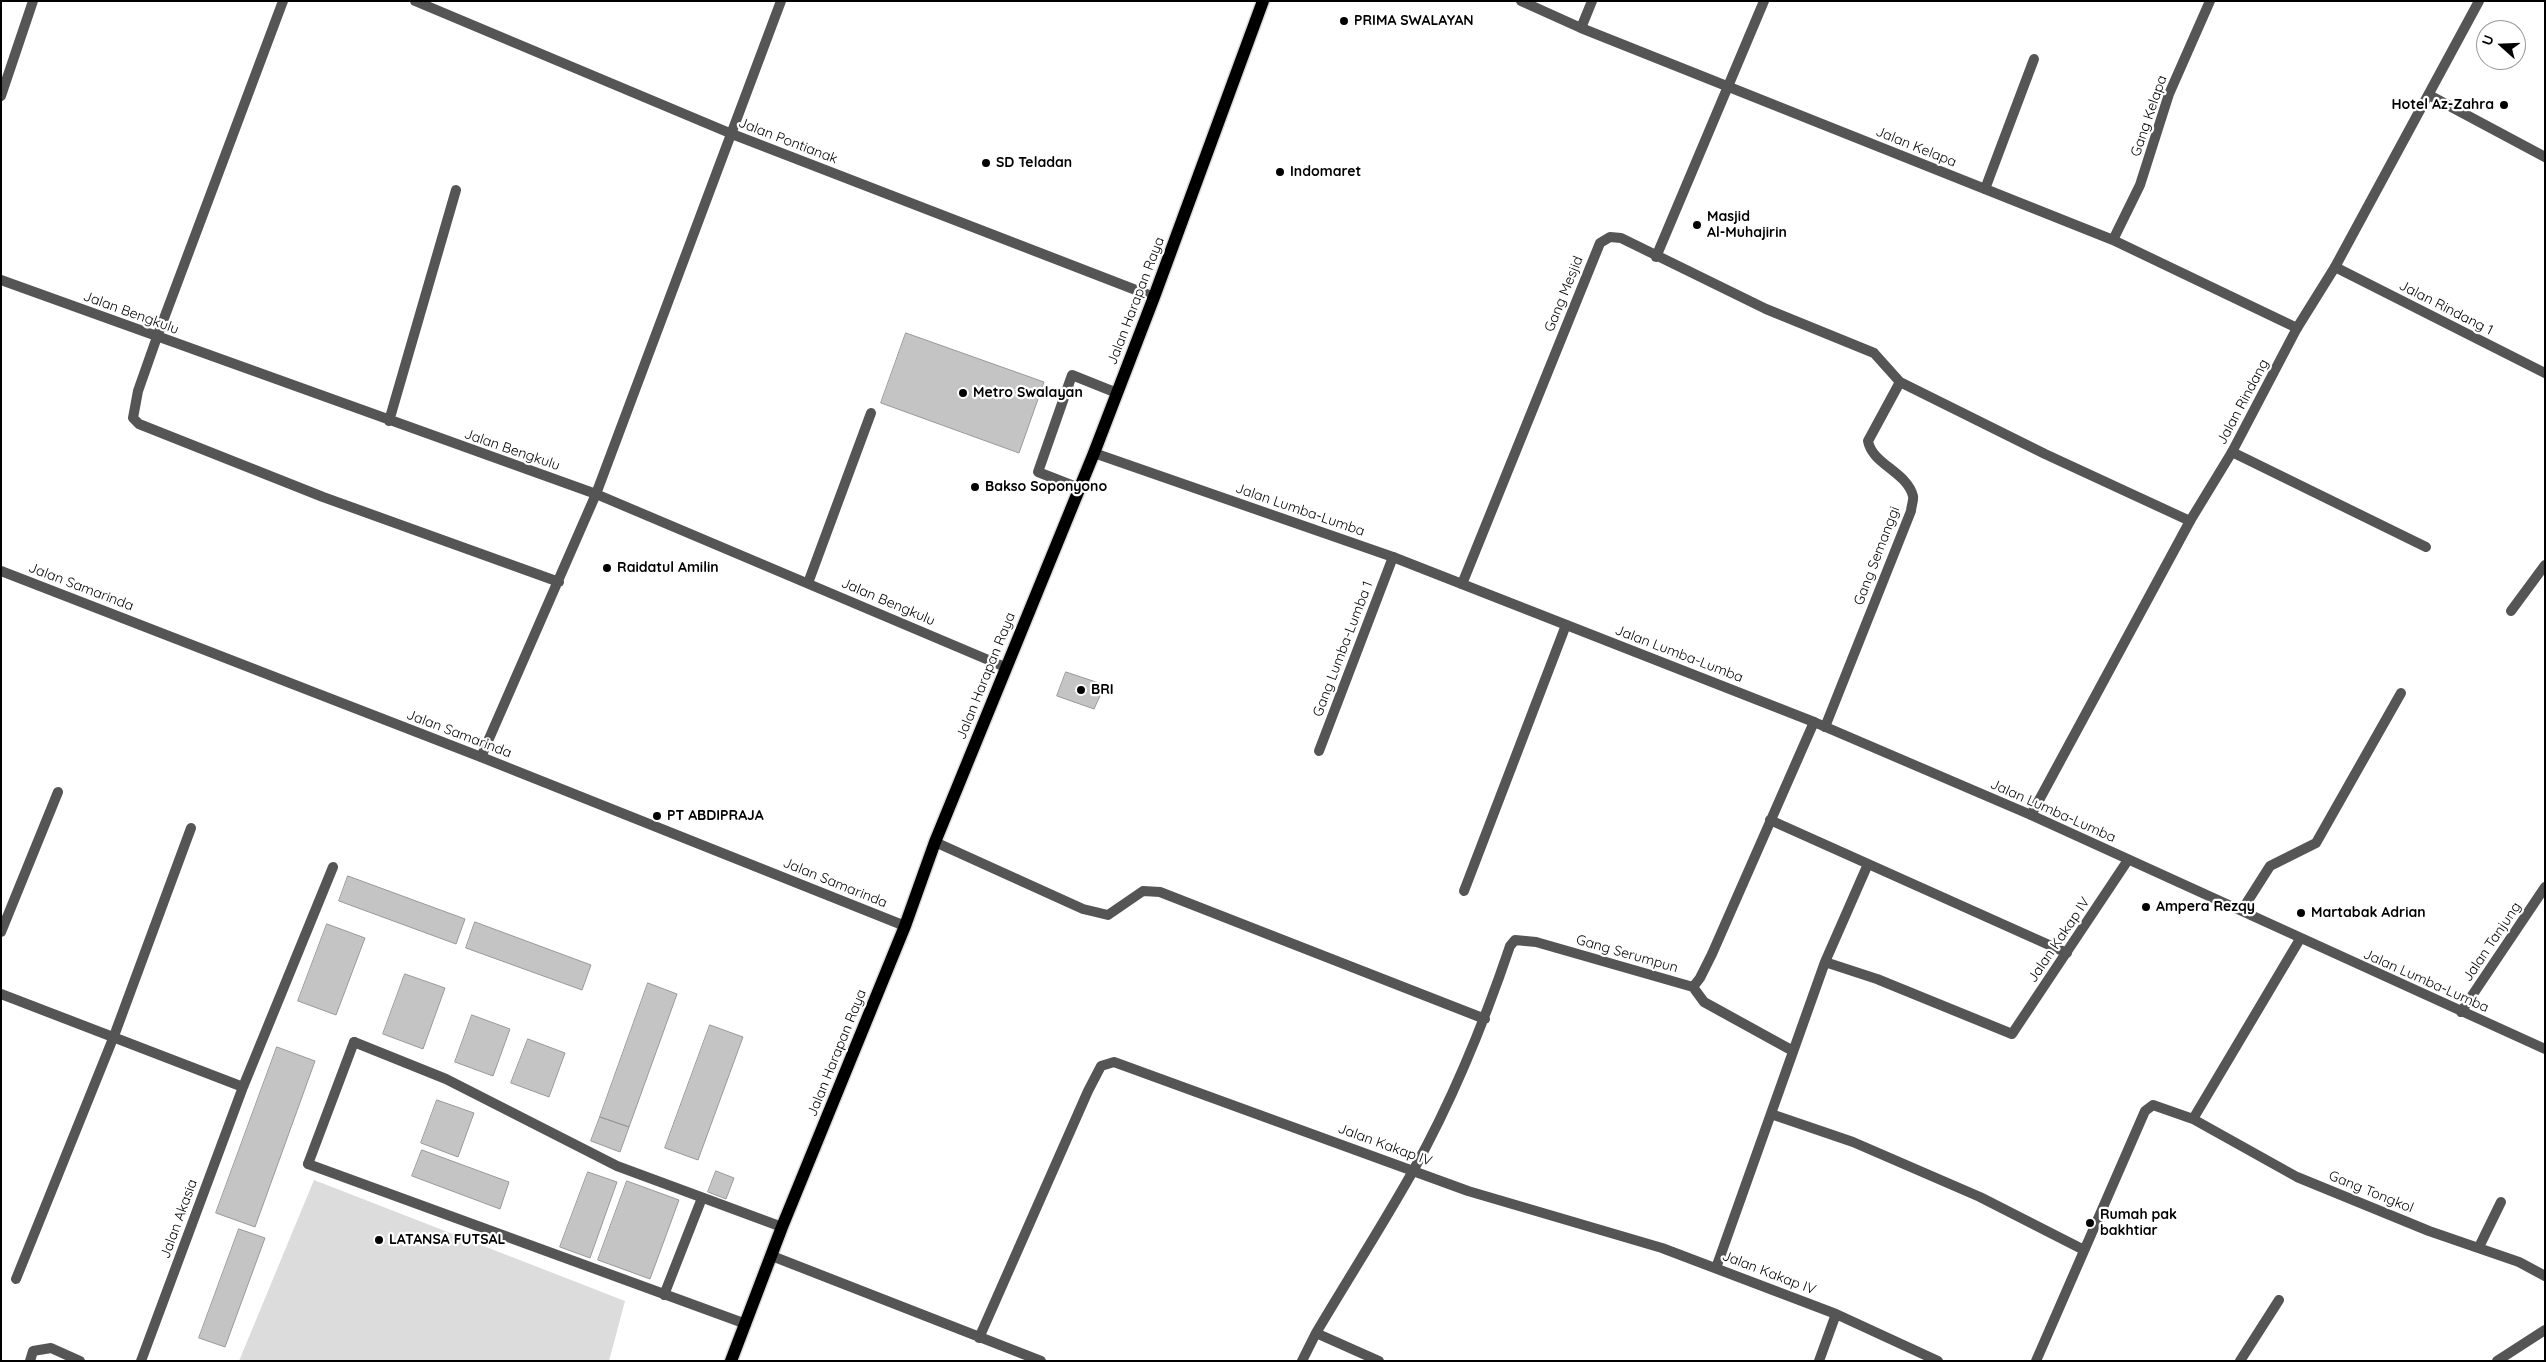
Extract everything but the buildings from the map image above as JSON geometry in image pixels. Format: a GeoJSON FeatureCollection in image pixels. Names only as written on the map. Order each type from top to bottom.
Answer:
{"type":"FeatureCollection","features":[{"type":"Feature","properties":{"kind":"main road","name":"Jalan Harapan Raya"},"geometry":{"type":"LineString","coordinates":[[731,1361],[782,1226],[905,926],[935,842],[1005,666],[1094,453],[1154,297],[1263,1]]}},
{"type":"Feature","properties":{"kind":"street"},"geometry":{"type":"LineString","coordinates":[[1,96],[34,1]]}},
{"type":"Feature","properties":{"kind":"street"},"geometry":{"type":"LineString","coordinates":[[283,1],[157,336],[132,411],[133,418],[139,424],[323,497],[559,582]]}},
{"type":"Feature","properties":{"kind":"street","name":"Jalan Pontianak"},"geometry":{"type":"LineString","coordinates":[[415,1],[732,134],[1154,297]]}},
{"type":"Feature","properties":{"kind":"street"},"geometry":{"type":"LineString","coordinates":[[481,757],[596,494],[781,1]]}},
{"type":"Feature","properties":{"kind":"street","name":"Jalan Kelapa"},"geometry":{"type":"LineString","coordinates":[[1521,1],[1581,28],[2114,240],[2297,328]]}},
{"type":"Feature","properties":{"kind":"street"},"geometry":{"type":"LineString","coordinates":[[1581,28],[1592,1]]}},
{"type":"Feature","properties":{"kind":"street"},"geometry":{"type":"LineString","coordinates":[[1764,1],[1656,257],[1766,309],[1874,353],[1900,382],[2045,454],[2190,521]]}},
{"type":"Feature","properties":{"kind":"street","name":"Gang Kelapa"},"geometry":{"type":"LineString","coordinates":[[2114,240],[2140,185],[2169,94],[2210,1]]}},
{"type":"Feature","properties":{"kind":"street","name":"Jalan Rindang"},"geometry":{"type":"LineString","coordinates":[[2031,815],[2190,521],[2232,452],[2297,328],[2335,267],[2480,1]]}},
{"type":"Feature","properties":{"kind":"street"},"geometry":{"type":"LineString","coordinates":[[1985,189],[2034,59]]}},
{"type":"Feature","properties":{"kind":"street"},"geometry":{"type":"LineString","coordinates":[[2429,95],[2545,157]]}},
{"type":"Feature","properties":{"kind":"street"},"geometry":{"type":"LineString","coordinates":[[389,421],[456,190]]}},
{"type":"Feature","properties":{"kind":"street","name":"Gang Mesjid"},"geometry":{"type":"LineString","coordinates":[[1462,584],[1600,243],[1610,237],[1621,238],[1656,257]]}},
{"type":"Feature","properties":{"kind":"street","name":"Jalan Rindang 1"},"geometry":{"type":"LineString","coordinates":[[2335,267],[2545,373]]}},
{"type":"Feature","properties":{"kind":"street","name":"Jalan Bengkulu"},"geometry":{"type":"LineString","coordinates":[[1,280],[596,494],[1005,666]]}},
{"type":"Feature","properties":{"kind":"street"},"geometry":{"type":"LineString","coordinates":[[1079,488],[1038,472],[1072,375],[1117,394]]}},
{"type":"Feature","properties":{"kind":"street","name":"Gang Semanggi"},"geometry":{"type":"LineString","coordinates":[[1825,727],[1910,511],[1913,496],[1905,482],[1872,451],[1868,441],[1900,382]]}},
{"type":"Feature","properties":{"kind":"street"},"geometry":{"type":"LineString","coordinates":[[808,583],[871,413]]}},
{"type":"Feature","properties":{"kind":"street"},"geometry":{"type":"LineString","coordinates":[[2232,452],[2426,547]]}},
{"type":"Feature","properties":{"kind":"street","name":"Jalan Lumba-Lumba"},"geometry":{"type":"LineString","coordinates":[[1094,453],[1393,557],[1814,722],[2031,815],[2545,1050]]}},
{"type":"Feature","properties":{"kind":"street","name":"Gang Lumba-Lumba 1"},"geometry":{"type":"LineString","coordinates":[[1319,751],[1393,557]]}},
{"type":"Feature","properties":{"kind":"street"},"geometry":{"type":"LineString","coordinates":[[2511,611],[2545,566]]}},
{"type":"Feature","properties":{"kind":"street","name":"Jalan Samarinda"},"geometry":{"type":"LineString","coordinates":[[1,571],[481,757],[905,926]]}},
{"type":"Feature","properties":{"kind":"street"},"geometry":{"type":"LineString","coordinates":[[1464,890],[1566,625]]}},
{"type":"Feature","properties":{"kind":"street"},"geometry":{"type":"LineString","coordinates":[[2242,910],[2270,866],[2316,843],[2401,693]]}},
{"type":"Feature","properties":{"kind":"street","name":"Gang Serumpun"},"geometry":{"type":"LineString","coordinates":[[1485,1019],[1510,946],[1515,940],[1536,942],[1693,987],[1700,978],[1712,954],[1814,722]]}},
{"type":"Feature","properties":{"kind":"street"},"geometry":{"type":"LineString","coordinates":[[1,932],[58,792]]}},
{"type":"Feature","properties":{"kind":"street"},"geometry":{"type":"LineString","coordinates":[[1770,820],[2067,953]]}},
{"type":"Feature","properties":{"kind":"street"},"geometry":{"type":"LineString","coordinates":[[16,1278],[114,1036],[191,828]]}},
{"type":"Feature","properties":{"kind":"street"},"geometry":{"type":"LineString","coordinates":[[935,842],[1083,908],[1108,915],[1142,891],[1160,892],[1485,1019],[1450,1098],[1414,1170],[1316,1333],[1302,1361]]}},
{"type":"Feature","properties":{"kind":"street","name":"Jalan Kakap IV"},"geometry":{"type":"LineString","coordinates":[[1825,962],[1876,979],[2012,1034],[2128,860]]}},
{"type":"Feature","properties":{"kind":"street"},"geometry":{"type":"LineString","coordinates":[[1716,1268],[1825,962],[1868,864]]}},
{"type":"Feature","properties":{"kind":"street","name":"Jalan Akasia"},"geometry":{"type":"LineString","coordinates":[[141,1361],[244,1087],[333,867]]}},
{"type":"Feature","properties":{"kind":"street","name":"Jalan Tanjung"},"geometry":{"type":"LineString","coordinates":[[2461,1012],[2545,887]]}},
{"type":"Feature","properties":{"kind":"street"},"geometry":{"type":"LineString","coordinates":[[2193,1119],[2300,939]]}},
{"type":"Feature","properties":{"kind":"street"},"geometry":{"type":"LineString","coordinates":[[1693,987],[1704,1002],[1794,1052]]}},
{"type":"Feature","properties":{"kind":"street"},"geometry":{"type":"LineString","coordinates":[[1,994],[244,1087]]}},
{"type":"Feature","properties":{"kind":"street"},"geometry":{"type":"LineString","coordinates":[[746,1324],[308,1164],[354,1042],[446,1079],[617,1166],[782,1226]]}},
{"type":"Feature","properties":{"kind":"street","name":"Jalan Kakap IV"},"geometry":{"type":"LineString","coordinates":[[978,1338],[1101,1066],[1114,1062],[1468,1191],[1662,1248],[1836,1314],[1938,1361]]}},
{"type":"Feature","properties":{"kind":"street","name":"Gang Tongkol"},"geometry":{"type":"LineString","coordinates":[[2036,1361],[2145,1110],[2153,1105],[2193,1119],[2297,1177],[2429,1231],[2519,1262],[2545,1276]]}},
{"type":"Feature","properties":{"kind":"street"},"geometry":{"type":"LineString","coordinates":[[1771,1114],[1853,1142],[1980,1197],[2084,1250]]}},
{"type":"Feature","properties":{"kind":"street"},"geometry":{"type":"LineString","coordinates":[[664,1295],[702,1198]]}},
{"type":"Feature","properties":{"kind":"street"},"geometry":{"type":"LineString","coordinates":[[2479,1247],[2502,1202]]}},
{"type":"Feature","properties":{"kind":"street"},"geometry":{"type":"LineString","coordinates":[[772,1256],[1041,1361]]}},
{"type":"Feature","properties":{"kind":"street"},"geometry":{"type":"LineString","coordinates":[[2240,1361],[2279,1300]]}},
{"type":"Feature","properties":{"kind":"street"},"geometry":{"type":"LineString","coordinates":[[1819,1361],[1836,1314]]}},
{"type":"Feature","properties":{"kind":"street"},"geometry":{"type":"LineString","coordinates":[[2497,1361],[2545,1330]]}},
{"type":"Feature","properties":{"kind":"street"},"geometry":{"type":"LineString","coordinates":[[1316,1333],[1379,1361]]}},
{"type":"Feature","properties":{"kind":"street"},"geometry":{"type":"LineString","coordinates":[[30,1361],[33,1351],[51,1348],[80,1361]]}},
{"type":"Feature","properties":{"kind":"shaded area","name":"LATANSA FUTSAL"},"geometry":{"type":"Polygon","coordinates":[[[314,1180],[625,1301],[609,1361],[239,1361],[314,1180]]]}},
{"type":"Feature","properties":{"kind":"place","name":"PRIMA SWALAYAN"},"geometry":{"type":"Point","coordinates":[1344,21]}},
{"type":"Feature","properties":{"kind":"place","name":"Hotel Az-Zahra"},"geometry":{"type":"Point","coordinates":[2504,105]}},
{"type":"Feature","properties":{"kind":"place","name":"SD Teladan"},"geometry":{"type":"Point","coordinates":[986,163]}},
{"type":"Feature","properties":{"kind":"place","name":"Indomaret"},"geometry":{"type":"Point","coordinates":[1280,172]}},
{"type":"Feature","properties":{"kind":"place","name":"Masjid Al-Muhajirin"},"geometry":{"type":"Point","coordinates":[1697,225]}},
{"type":"Feature","properties":{"kind":"place","name":"Metro Swalayan"},"geometry":{"type":"Point","coordinates":[963,393]}},
{"type":"Feature","properties":{"kind":"place","name":"Bakso Soponyono"},"geometry":{"type":"Point","coordinates":[975,487]}},
{"type":"Feature","properties":{"kind":"place","name":"Raidatul Amilin"},"geometry":{"type":"Point","coordinates":[607,568]}},
{"type":"Feature","properties":{"kind":"place","name":"BRI"},"geometry":{"type":"Point","coordinates":[1081,690]}},
{"type":"Feature","properties":{"kind":"place","name":"PT ABDIPRAJA"},"geometry":{"type":"Point","coordinates":[657,816]}},
{"type":"Feature","properties":{"kind":"place","name":"Ampera Rezqy"},"geometry":{"type":"Point","coordinates":[2146,907]}},
{"type":"Feature","properties":{"kind":"place","name":"Martabak Adrian"},"geometry":{"type":"Point","coordinates":[2301,913]}},
{"type":"Feature","properties":{"kind":"place","name":"Rumah pak bakhtiar"},"geometry":{"type":"Point","coordinates":[2090,1223]}},
{"type":"Feature","properties":{"kind":"place","name":"LATANSA FUTSAL"},"geometry":{"type":"Point","coordinates":[379,1240]}}]}
